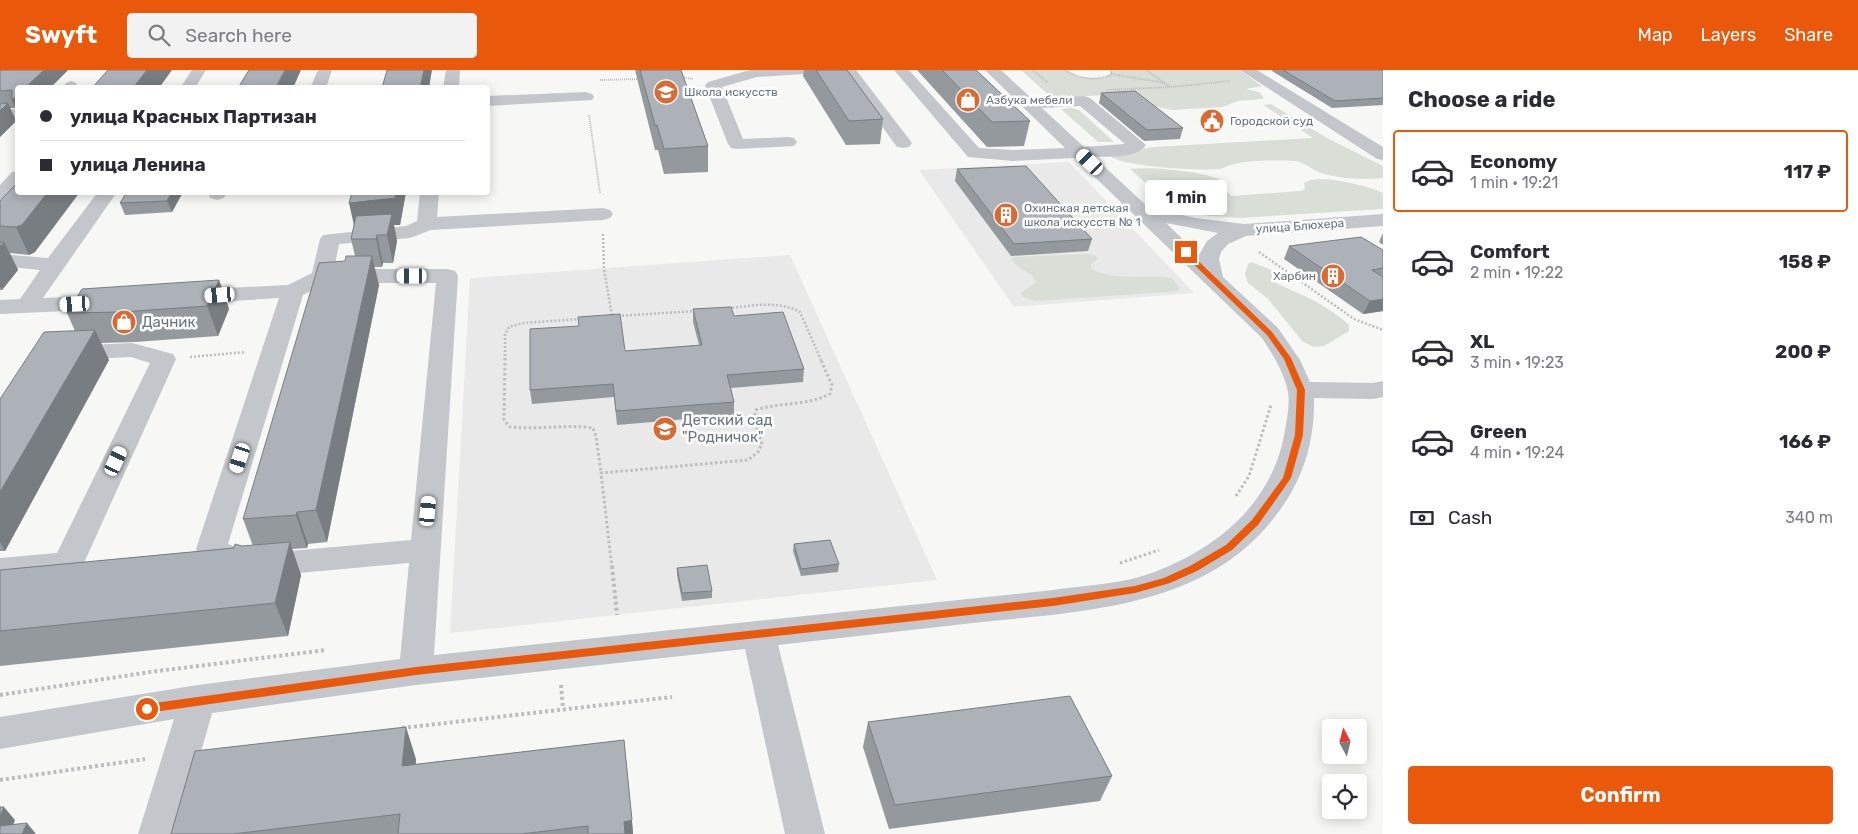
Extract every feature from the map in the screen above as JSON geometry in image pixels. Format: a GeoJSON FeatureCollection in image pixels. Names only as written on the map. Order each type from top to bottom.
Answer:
{"type":"FeatureCollection","features":[{"type":"Feature","properties":{"kind":"street"},"geometry":{"type":"LineString","coordinates":[[189,85],[199,70]]}},
{"type":"Feature","properties":{"kind":"street"},"geometry":{"type":"LineString","coordinates":[[319,85],[325,70]]}},
{"type":"Feature","properties":{"kind":"street"},"geometry":{"type":"LineString","coordinates":[[452,85],[454,70]]}},
{"type":"Feature","properties":{"kind":"street"},"geometry":{"type":"LineString","coordinates":[[788,142],[737,144],[713,85],[756,73],[805,70]]}},
{"type":"Feature","properties":{"kind":"street"},"geometry":{"type":"LineString","coordinates":[[848,70],[903,142]]}},
{"type":"Feature","properties":{"kind":"street"},"geometry":{"type":"LineString","coordinates":[[901,70],[974,153],[998,156],[1081,152],[1131,149],[1137,145],[1084,101],[1029,104]]}},
{"type":"Feature","properties":{"kind":"street"},"geometry":{"type":"LineString","coordinates":[[0,733],[198,700],[416,671],[1053,602],[1135,589],[1166,581],[1184,573],[1229,547],[1255,523],[1287,478],[1299,435],[1286,396],[1288,358],[1270,333],[1081,152],[992,70]]}},
{"type":"Feature","properties":{"kind":"street"},"geometry":{"type":"LineString","coordinates":[[1246,70],[1383,155]]}},
{"type":"Feature","properties":{"kind":"street"},"geometry":{"type":"LineString","coordinates":[[490,102],[586,97]]}},
{"type":"Feature","properties":{"kind":"street"},"geometry":{"type":"LineString","coordinates":[[0,115],[15,114]]}},
{"type":"Feature","properties":{"kind":"street"},"geometry":{"type":"LineString","coordinates":[[0,130],[15,129]]}},
{"type":"Feature","properties":{"kind":"street"},"geometry":{"type":"LineString","coordinates":[[0,196],[15,166]]}},
{"type":"Feature","properties":{"kind":"street"},"geometry":{"type":"LineString","coordinates":[[26,306],[106,195]]}},
{"type":"Feature","properties":{"kind":"street"},"geometry":{"type":"LineString","coordinates":[[426,224],[430,195]]}},
{"type":"Feature","properties":{"kind":"street"},"geometry":{"type":"LineString","coordinates":[[1144,212],[1196,224],[1246,230]]}},
{"type":"Feature","properties":{"kind":"street"},"geometry":{"type":"LineString","coordinates":[[322,276],[330,239],[410,232],[426,224],[603,214]]}},
{"type":"Feature","properties":{"kind":"street","name":"улица Блюхера"},"geometry":{"type":"LineString","coordinates":[[1213,279],[1209,270],[1212,250],[1219,240],[1232,233],[1246,230],[1383,220]]}},
{"type":"Feature","properties":{"kind":"street"},"geometry":{"type":"LineString","coordinates":[[1334,224],[1357,239]]}},
{"type":"Feature","properties":{"kind":"street"},"geometry":{"type":"LineString","coordinates":[[0,260],[54,265]]}},
{"type":"Feature","properties":{"kind":"street"},"geometry":{"type":"LineString","coordinates":[[168,298],[293,290],[322,276],[447,276],[416,671]]}},
{"type":"Feature","properties":{"kind":"street"},"geometry":{"type":"LineString","coordinates":[[293,290],[211,549],[255,566],[424,550]]}},
{"type":"Feature","properties":{"kind":"street"},"geometry":{"type":"LineString","coordinates":[[0,307],[130,300]]}},
{"type":"Feature","properties":{"kind":"street"},"geometry":{"type":"LineString","coordinates":[[0,570],[68,563],[164,359],[132,350],[61,353],[92,303]]}},
{"type":"Feature","properties":{"kind":"street"},"geometry":{"type":"LineString","coordinates":[[1286,396],[1383,389]]}},
{"type":"Feature","properties":{"kind":"street"},"geometry":{"type":"LineString","coordinates":[[759,634],[805,834]]}},
{"type":"Feature","properties":{"kind":"street"},"geometry":{"type":"LineString","coordinates":[[158,834],[198,700]]}},
{"type":"Feature","properties":{"kind":"path"},"geometry":{"type":"LineString","coordinates":[[1033,70],[1048,82]]}},
{"type":"Feature","properties":{"kind":"path"},"geometry":{"type":"LineString","coordinates":[[1065,70],[1086,78],[1103,78],[1111,74],[1165,83]]}},
{"type":"Feature","properties":{"kind":"path"},"geometry":{"type":"LineString","coordinates":[[1110,70],[1111,74]]}},
{"type":"Feature","properties":{"kind":"path"},"geometry":{"type":"LineString","coordinates":[[1146,70],[1171,87]]}},
{"type":"Feature","properties":{"kind":"path"},"geometry":{"type":"LineString","coordinates":[[675,77],[684,77],[713,85]]}},
{"type":"Feature","properties":{"kind":"path"},"geometry":{"type":"LineString","coordinates":[[648,78],[584,81],[603,214],[604,269],[611,316],[701,310]]}},
{"type":"Feature","properties":{"kind":"path"},"geometry":{"type":"LineString","coordinates":[[1106,90],[1171,87],[1260,78]]}},
{"type":"Feature","properties":{"kind":"path"},"geometry":{"type":"LineString","coordinates":[[1058,208],[1112,206]]}},
{"type":"Feature","properties":{"kind":"path"},"geometry":{"type":"LineString","coordinates":[[1259,252],[1354,319],[1383,330]]}},
{"type":"Feature","properties":{"kind":"path"},"geometry":{"type":"LineString","coordinates":[[601,473],[748,460],[758,452],[762,444],[754,418],[756,410],[768,405],[820,400],[830,394],[832,386],[800,312],[794,308],[780,305],[721,309]]}},
{"type":"Feature","properties":{"kind":"path"},"geometry":{"type":"LineString","coordinates":[[582,318],[523,323],[509,327],[505,334],[504,420],[510,427],[528,429],[581,426],[593,428],[596,436],[601,473],[617,615]]}},
{"type":"Feature","properties":{"kind":"path"},"geometry":{"type":"LineString","coordinates":[[164,359],[275,350]]}},
{"type":"Feature","properties":{"kind":"path"},"geometry":{"type":"LineString","coordinates":[[1233,499],[1249,476],[1286,396]]}},
{"type":"Feature","properties":{"kind":"path"},"geometry":{"type":"LineString","coordinates":[[1118,563],[1165,548]]}},
{"type":"Feature","properties":{"kind":"path"},"geometry":{"type":"LineString","coordinates":[[397,728],[672,697]]}},
{"type":"Feature","properties":{"kind":"path"},"geometry":{"type":"LineString","coordinates":[[0,780],[182,753]]}},
{"type":"Feature","properties":{"kind":"shaded area"},"geometry":{"type":"Polygon","coordinates":[[[1021,70],[1066,70],[1077,76],[1103,78],[1111,74],[1110,70],[1240,70],[1262,86],[1246,89],[1259,92],[1264,98],[1238,101],[1222,107],[1173,110],[1141,104],[1123,94],[1052,98],[1021,70]]]}},
{"type":"Feature","properties":{"kind":"shaded area"},"geometry":{"type":"Polygon","coordinates":[[[1271,104],[1327,138],[1383,166],[1383,178],[1342,178],[1319,172],[1295,161],[1247,162],[1232,164],[1220,169],[1196,169],[1147,166],[1111,157],[1111,154],[1153,147],[1313,138],[1263,105],[1271,104]]]}},
{"type":"Feature","properties":{"kind":"shaded area"},"geometry":{"type":"Polygon","coordinates":[[[1071,108],[1079,110],[1114,142],[1098,142],[1061,109],[1071,108]]]}},
{"type":"Feature","properties":{"kind":"shaded area"},"geometry":{"type":"Polygon","coordinates":[[[1069,162],[1194,293],[1014,307],[919,170],[1069,162]]]}},
{"type":"Feature","properties":{"kind":"shaded area"},"geometry":{"type":"Polygon","coordinates":[[[1130,169],[1165,169],[1207,175],[1226,183],[1225,191],[1232,196],[1300,191],[1305,189],[1304,183],[1311,180],[1331,180],[1366,187],[1383,193],[1383,209],[1240,218],[1185,214],[1176,212],[1163,204],[1156,198],[1150,187],[1130,169]]]}},
{"type":"Feature","properties":{"kind":"shaded area"},"geometry":{"type":"Polygon","coordinates":[[[1088,254],[1098,259],[1091,264],[1091,268],[1098,272],[1127,277],[1172,278],[1179,287],[1179,291],[1036,301],[1023,297],[1021,293],[1036,282],[1031,275],[1015,264],[1012,260],[1014,257],[1088,254]]]}},
{"type":"Feature","properties":{"kind":"shaded area","name":"Детский сад \"Родничок\""},"geometry":{"type":"Polygon","coordinates":[[[790,255],[937,580],[450,633],[470,278],[790,255]]]}},
{"type":"Feature","properties":{"kind":"shaded area"},"geometry":{"type":"Polygon","coordinates":[[[1251,262],[1272,270],[1273,280],[1278,284],[1333,312],[1349,325],[1349,331],[1324,346],[1314,347],[1303,342],[1268,299],[1248,283],[1245,274],[1248,264],[1251,262]]]}},
{"type":"Feature","properties":{"kind":"building"},"geometry":{"type":"Polygon","coordinates":[[[0,70],[44,70],[28,85],[15,85],[15,98],[12,100],[12,90],[0,91],[0,70]]]}},
{"type":"Feature","properties":{"kind":"building"},"geometry":{"type":"Polygon","coordinates":[[[108,70],[147,70],[135,85],[95,85],[108,70]]]}},
{"type":"Feature","properties":{"kind":"building"},"geometry":{"type":"Polygon","coordinates":[[[249,70],[285,70],[277,85],[240,85],[249,70]]]}},
{"type":"Feature","properties":{"kind":"building"},"geometry":{"type":"Polygon","coordinates":[[[387,70],[424,70],[421,85],[383,85],[387,70]]]}},
{"type":"Feature","properties":{"kind":"building"},"geometry":{"type":"Polygon","coordinates":[[[640,70],[681,70],[708,146],[664,149],[657,125],[655,125],[640,70]]]}},
{"type":"Feature","properties":{"kind":"building"},"geometry":{"type":"Polygon","coordinates":[[[816,70],[847,70],[883,119],[849,121],[816,70]]]}},
{"type":"Feature","properties":{"kind":"building"},"geometry":{"type":"Polygon","coordinates":[[[942,70],[976,70],[1030,121],[992,122],[942,70]]]}},
{"type":"Feature","properties":{"kind":"building"},"geometry":{"type":"Polygon","coordinates":[[[1283,70],[1383,70],[1383,98],[1335,101],[1283,70]]]}},
{"type":"Feature","properties":{"kind":"building"},"geometry":{"type":"Polygon","coordinates":[[[1135,91],[1183,128],[1147,130],[1101,93],[1135,91]]]}},
{"type":"Feature","properties":{"kind":"building"},"geometry":{"type":"Polygon","coordinates":[[[8,103],[0,111],[0,104],[8,103]]]}},
{"type":"Feature","properties":{"kind":"building"},"geometry":{"type":"Polygon","coordinates":[[[1026,166],[1092,239],[1014,244],[957,169],[1026,166]]]}},
{"type":"Feature","properties":{"kind":"building"},"geometry":{"type":"Polygon","coordinates":[[[15,185],[15,195],[46,195],[22,225],[16,227],[0,226],[0,201],[15,185]]]}},
{"type":"Feature","properties":{"kind":"building"},"geometry":{"type":"Polygon","coordinates":[[[125,195],[170,195],[167,201],[120,203],[125,195]]]}},
{"type":"Feature","properties":{"kind":"building"},"geometry":{"type":"Polygon","coordinates":[[[351,195],[396,195],[395,198],[349,203],[351,195]]]}},
{"type":"Feature","properties":{"kind":"building"},"geometry":{"type":"Polygon","coordinates":[[[392,214],[387,235],[377,235],[376,239],[351,239],[356,216],[392,214]]]}},
{"type":"Feature","properties":{"kind":"building"},"geometry":{"type":"Polygon","coordinates":[[[1361,237],[1383,250],[1383,268],[1372,270],[1383,277],[1383,299],[1370,301],[1289,246],[1361,237]]]}},
{"type":"Feature","properties":{"kind":"building"},"geometry":{"type":"Polygon","coordinates":[[[346,256],[372,256],[316,510],[297,512],[296,515],[243,519],[319,263],[345,261],[346,256]]]}},
{"type":"Feature","properties":{"kind":"building"},"geometry":{"type":"Polygon","coordinates":[[[219,280],[207,306],[122,312],[67,313],[82,289],[219,280]]]}},
{"type":"Feature","properties":{"kind":"building"},"geometry":{"type":"Polygon","coordinates":[[[731,307],[734,316],[783,312],[804,369],[727,375],[734,402],[616,411],[613,384],[530,390],[530,329],[579,326],[578,317],[620,314],[625,351],[702,345],[693,309],[731,307]]]}},
{"type":"Feature","properties":{"kind":"building"},"geometry":{"type":"Polygon","coordinates":[[[95,330],[0,492],[0,399],[44,332],[95,330]]]}},
{"type":"Feature","properties":{"kind":"building"},"geometry":{"type":"Polygon","coordinates":[[[830,540],[839,564],[801,569],[794,544],[830,540]]]}},
{"type":"Feature","properties":{"kind":"building"},"geometry":{"type":"Polygon","coordinates":[[[290,542],[275,603],[0,631],[0,570],[234,548],[235,544],[242,546],[290,542]]]}},
{"type":"Feature","properties":{"kind":"building"},"geometry":{"type":"Polygon","coordinates":[[[707,565],[712,591],[682,593],[677,568],[707,565]]]}},
{"type":"Feature","properties":{"kind":"building"},"geometry":{"type":"Polygon","coordinates":[[[1070,696],[1112,776],[895,805],[868,722],[1070,696]]]}},
{"type":"Feature","properties":{"kind":"building"},"geometry":{"type":"Polygon","coordinates":[[[406,727],[402,766],[624,740],[632,820],[624,822],[625,834],[588,834],[588,826],[521,834],[398,834],[400,814],[233,834],[171,834],[195,751],[406,727]]]}},
{"type":"Feature","properties":{"kind":"building"},"geometry":{"type":"Polygon","coordinates":[[[0,807],[4,807],[0,816],[0,807]]]}},
{"type":"Feature","properties":{"kind":"building"},"geometry":{"type":"Polygon","coordinates":[[[27,823],[22,834],[0,834],[0,826],[27,823]]]}},
{"type":"Feature","properties":{"kind":"place","name":"Школа искусств"},"geometry":{"type":"Point","coordinates":[666,92]}},
{"type":"Feature","properties":{"kind":"place","name":"Азбука мебели"},"geometry":{"type":"Point","coordinates":[968,100]}},
{"type":"Feature","properties":{"kind":"place","name":"Городской суд"},"geometry":{"type":"Point","coordinates":[1212,121]}},
{"type":"Feature","properties":{"kind":"place","name":"Охинская детская школа искусств № 1"},"geometry":{"type":"Point","coordinates":[1006,215]}},
{"type":"Feature","properties":{"kind":"place","name":"Харбин"},"geometry":{"type":"Point","coordinates":[1333,276]}},
{"type":"Feature","properties":{"kind":"place","name":"Дачник"},"geometry":{"type":"Point","coordinates":[124,322]}},
{"type":"Feature","properties":{"kind":"place","name":"Детский сад \"Родничок\""},"geometry":{"type":"Point","coordinates":[665,429]}},
{"type":"Feature","properties":{"kind":"route"},"geometry":{"type":"LineString","coordinates":[[147,709],[198,700],[416,671],[1053,602],[1135,589],[1166,581],[1193,569],[1229,547],[1255,523],[1287,478],[1299,435],[1301,390],[1288,358],[1270,333],[1186,252]]}}]}
